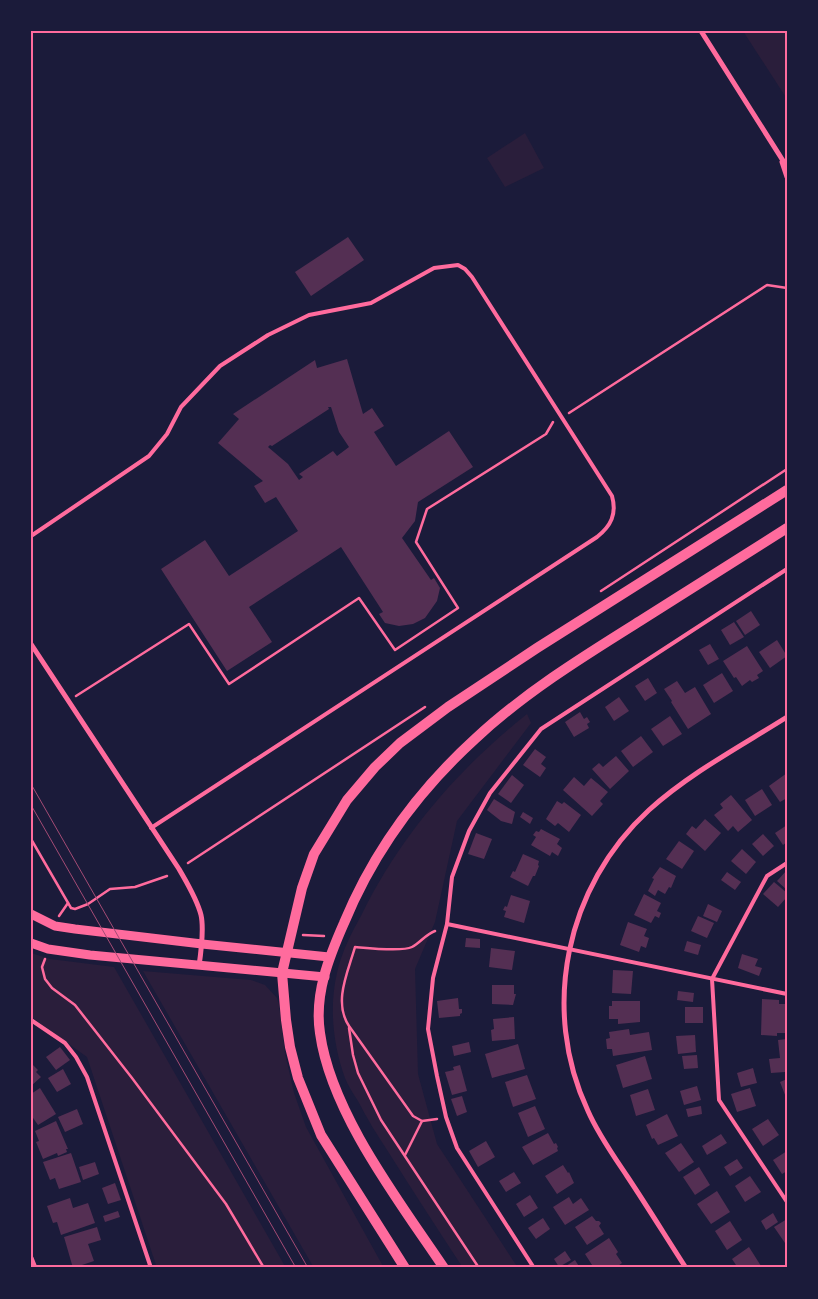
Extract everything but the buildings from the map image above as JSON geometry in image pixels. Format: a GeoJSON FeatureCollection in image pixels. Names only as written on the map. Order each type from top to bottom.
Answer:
{"type":"FeatureCollection","features":[{"type":"Feature","properties":{"kind":"main road"},"geometry":{"type":"LineString","coordinates":[[405,1268],[326,1143],[298,1078],[290,1047],[282,973],[302,888],[314,854],[347,800],[375,767],[400,743],[448,707],[537,648],[787,490]]}},
{"type":"Feature","properties":{"kind":"main road"},"geometry":{"type":"LineString","coordinates":[[444,1268],[382,1175],[360,1138],[338,1095],[326,1062],[320,1032],[319,1000],[329,957],[356,892],[401,821],[438,775],[476,737],[578,660],[787,528]]}},
{"type":"Feature","properties":{"kind":"street"},"geometry":{"type":"LineString","coordinates":[[701,31],[787,167]]}},
{"type":"Feature","properties":{"kind":"street"},"geometry":{"type":"LineString","coordinates":[[780,157],[787,177]]}},
{"type":"Feature","properties":{"kind":"street"},"geometry":{"type":"LineString","coordinates":[[31,644],[179,869],[196,901],[201,916],[202,944],[199,966]]}},
{"type":"Feature","properties":{"kind":"street"},"geometry":{"type":"LineString","coordinates":[[686,1268],[598,1132],[578,1089],[567,1042],[564,1019],[565,979],[569,948],[581,909],[598,872],[633,826],[681,784],[787,717]]}},
{"type":"Feature","properties":{"kind":"street"},"geometry":{"type":"LineString","coordinates":[[31,914],[56,926],[329,957]]}},
{"type":"Feature","properties":{"kind":"street"},"geometry":{"type":"LineString","coordinates":[[31,944],[48,949],[90,955],[325,977]]}},
{"type":"Feature","properties":{"kind":"street"},"geometry":{"type":"LineString","coordinates":[[31,1258],[34,1268]]}},
{"type":"Feature","properties":{"kind":"lane"},"geometry":{"type":"LineString","coordinates":[[31,536],[149,456],[167,434],[181,407],[220,366],[268,335],[309,316],[371,302],[434,268],[458,265],[465,269],[472,277],[612,496],[614,512],[604,532],[151,828]]}},
{"type":"Feature","properties":{"kind":"lane"},"geometry":{"type":"LineString","coordinates":[[534,1268],[457,1148],[446,1117],[428,1029],[433,978],[446,931],[452,877],[469,831],[490,793],[542,729],[787,569]]}},
{"type":"Feature","properties":{"kind":"lane"},"geometry":{"type":"LineString","coordinates":[[787,863],[767,876],[712,978],[719,1100],[787,1202]]}},
{"type":"Feature","properties":{"kind":"lane"},"geometry":{"type":"LineString","coordinates":[[447,924],[787,994]]}},
{"type":"Feature","properties":{"kind":"lane"},"geometry":{"type":"LineString","coordinates":[[31,1020],[65,1044],[76,1057],[87,1077],[151,1268]]}},
{"type":"Feature","properties":{"kind":"path"},"geometry":{"type":"LineString","coordinates":[[66,699],[79,696],[189,624],[230,684],[359,598],[395,650],[458,608],[416,542],[427,509],[546,434],[551,423],[767,285],[787,288]]}},
{"type":"Feature","properties":{"kind":"path"},"geometry":{"type":"LineString","coordinates":[[31,839],[71,908],[75,909],[88,904],[110,889],[135,887],[167,876]]}},
{"type":"Feature","properties":{"kind":"path"},"geometry":{"type":"LineString","coordinates":[[59,916],[68,903]]}},
{"type":"Feature","properties":{"kind":"path"},"geometry":{"type":"LineString","coordinates":[[446,931],[438,930],[431,933],[414,946],[406,949],[355,947],[342,999],[342,1014],[349,1026],[413,1116],[422,1121],[446,1117]]}},
{"type":"Feature","properties":{"kind":"path"},"geometry":{"type":"LineString","coordinates":[[301,935],[324,936]]}},
{"type":"Feature","properties":{"kind":"path"},"geometry":{"type":"LineString","coordinates":[[45,958],[42,967],[44,979],[80,1011],[166,1122],[226,1204],[264,1268]]}},
{"type":"Feature","properties":{"kind":"path"},"geometry":{"type":"LineString","coordinates":[[349,1026],[353,1055],[358,1073],[382,1120],[479,1268]]}},
{"type":"Feature","properties":{"kind":"path"},"geometry":{"type":"LineString","coordinates":[[405,1155],[422,1121]]}},
{"type":"Feature","properties":{"kind":"shaded area"},"geometry":{"type":"Polygon","coordinates":[[[743,31],[787,31],[787,99],[743,31]]]}},
{"type":"Feature","properties":{"kind":"shaded area"},"geometry":{"type":"Polygon","coordinates":[[[525,133],[544,168],[505,187],[487,158],[525,133]]]}},
{"type":"Feature","properties":{"kind":"shaded area"},"geometry":{"type":"Polygon","coordinates":[[[527,714],[531,723],[457,821],[435,922],[415,969],[418,1074],[437,1144],[518,1268],[463,1268],[377,1134],[346,1081],[335,1039],[333,999],[337,973],[347,943],[377,885],[395,857],[433,805],[455,781],[478,757],[527,714]]]}},
{"type":"Feature","properties":{"kind":"shaded area"},"geometry":{"type":"Polygon","coordinates":[[[31,953],[50,959],[114,967],[286,1268],[157,1268],[87,1057],[31,1017],[31,953]]]}},
{"type":"Feature","properties":{"kind":"shaded area"},"geometry":{"type":"Polygon","coordinates":[[[143,971],[251,980],[265,985],[277,998],[285,1053],[294,1093],[306,1127],[384,1268],[314,1268],[143,971]]]}},
{"type":"Feature","properties":{"kind":"tram line"},"geometry":{"type":"LineString","coordinates":[[31,784],[308,1268]]}},
{"type":"Feature","properties":{"kind":"tram line"},"geometry":{"type":"LineString","coordinates":[[31,805],[296,1268]]}}]}
